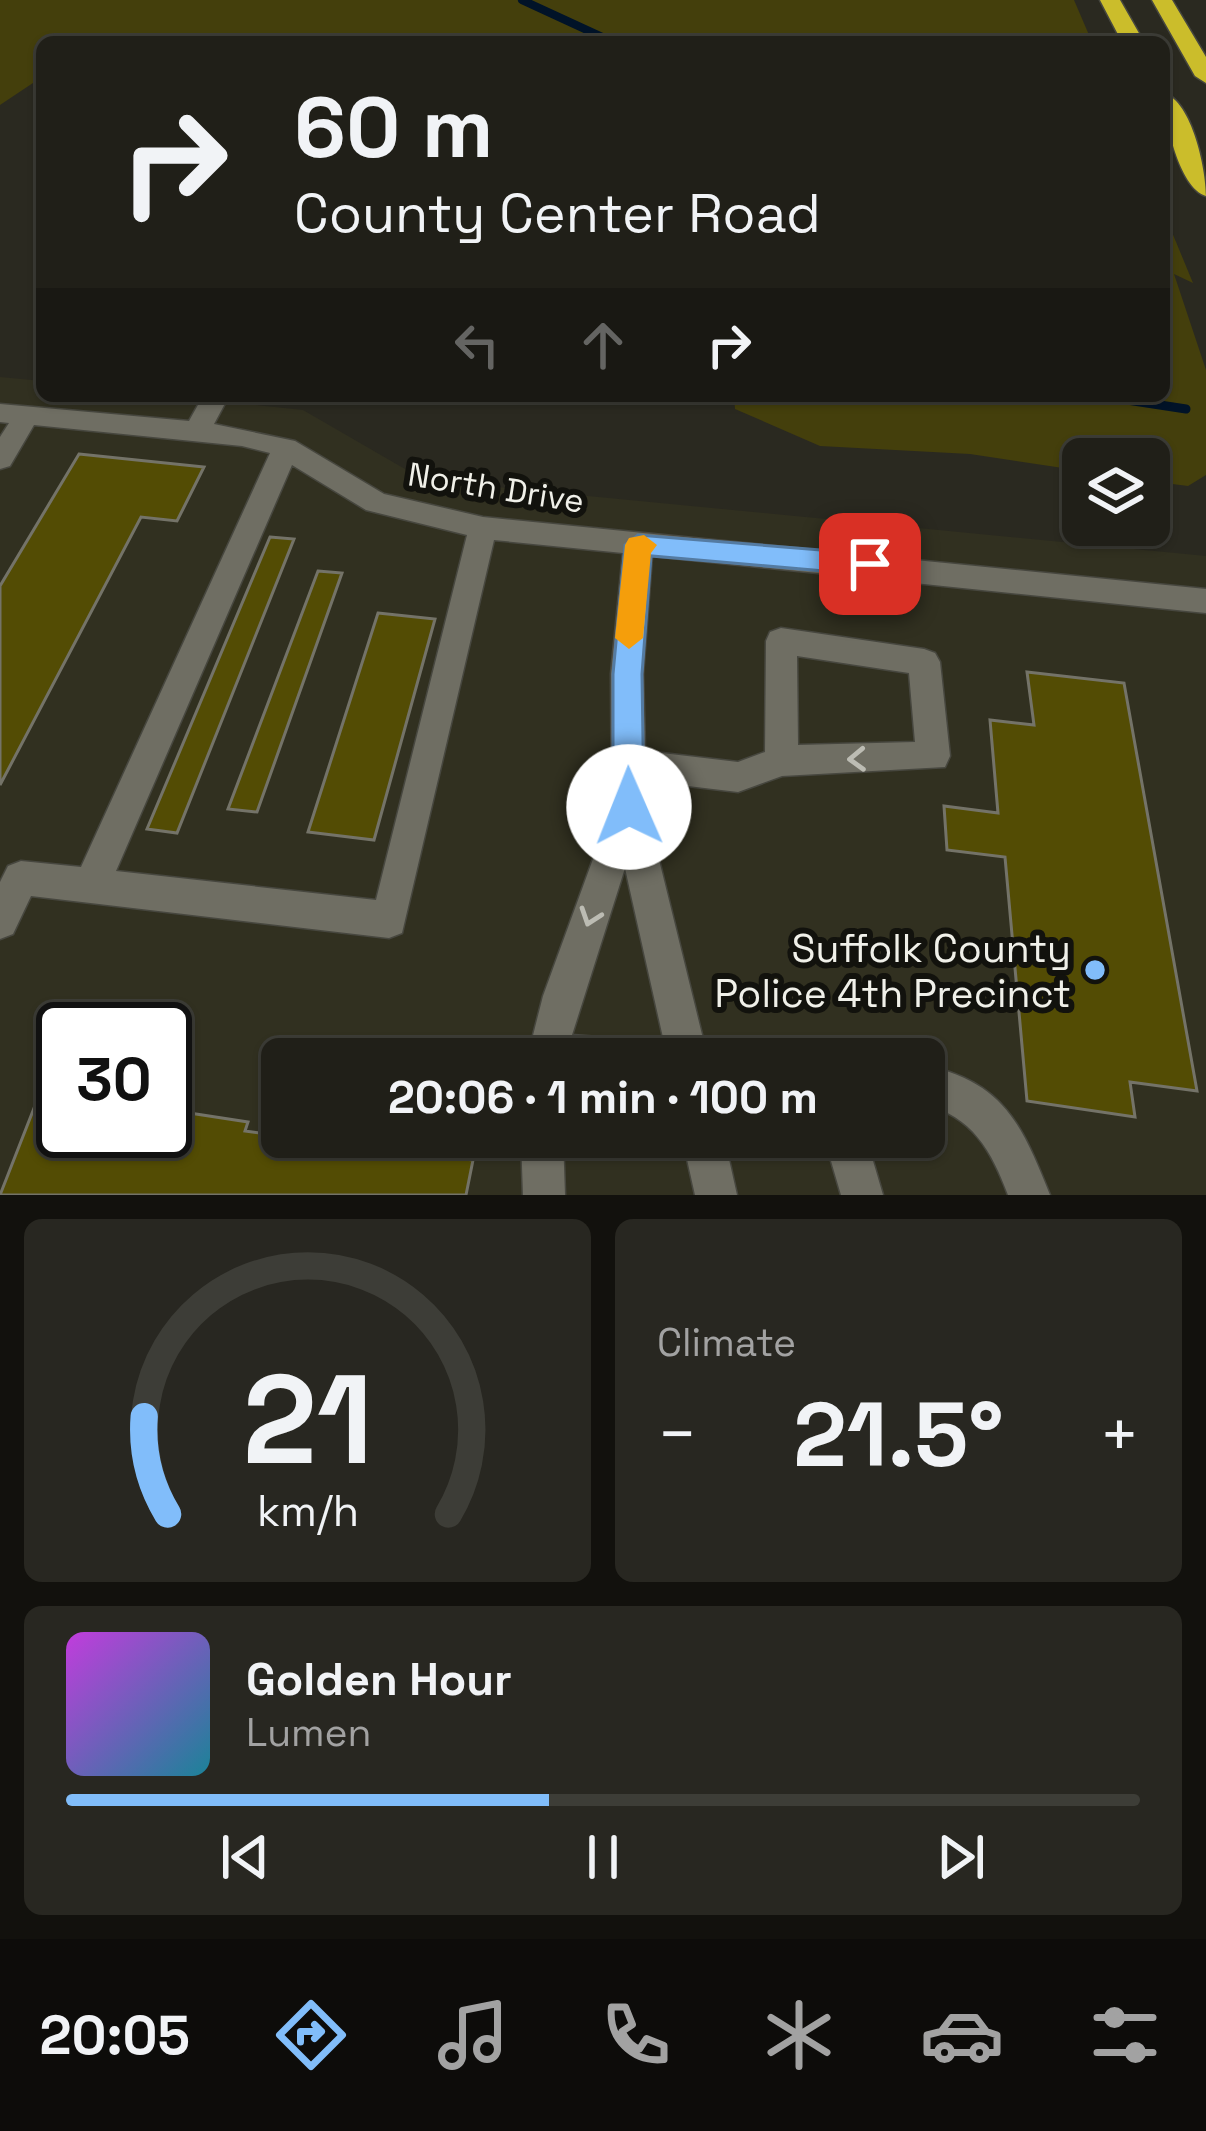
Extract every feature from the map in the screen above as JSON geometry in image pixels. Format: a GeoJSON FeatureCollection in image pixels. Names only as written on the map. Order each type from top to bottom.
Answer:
{"type":"FeatureCollection","features":[{"type":"Feature","properties":{"kind":"highway"},"geometry":{"type":"LineString","coordinates":[[1110,0],[1130,36]]}},
{"type":"Feature","properties":{"kind":"highway"},"geometry":{"type":"LineString","coordinates":[[1162,0],[1206,76]]}},
{"type":"Feature","properties":{"kind":"highway"},"geometry":{"type":"LineString","coordinates":[[1170,113],[1206,188]]}},
{"type":"Feature","properties":{"kind":"street"},"geometry":{"type":"LineString","coordinates":[[197,430],[213,402]]}},
{"type":"Feature","properties":{"kind":"street"},"geometry":{"type":"LineString","coordinates":[[0,459],[14,414]]}},
{"type":"Feature","properties":{"kind":"street","name":"North Drive"},"geometry":{"type":"LineString","coordinates":[[14,414],[197,430],[286,448],[376,503],[483,528],[1206,601]]}},
{"type":"Feature","properties":{"kind":"street"},"geometry":{"type":"LineString","coordinates":[[92,886],[286,448]]}},
{"type":"Feature","properties":{"kind":"street"},"geometry":{"type":"LineString","coordinates":[[0,921],[21,878],[389,920],[483,528]]}},
{"type":"Feature","properties":{"kind":"street"},"geometry":{"type":"LineString","coordinates":[[638,545],[627,674],[629,807],[683,1038]]}},
{"type":"Feature","properties":{"kind":"street"},"geometry":{"type":"LineString","coordinates":[[628,764],[738,777],[782,761],[933,756],[924,662],[781,641],[782,761]]}},
{"type":"Feature","properties":{"kind":"street"},"geometry":{"type":"LineString","coordinates":[[552,1038],[562,996],[629,807]]}},
{"type":"Feature","properties":{"kind":"street"},"geometry":{"type":"LineString","coordinates":[[945,1088],[987,1110],[1011,1149],[1029,1195]]}},
{"type":"Feature","properties":{"kind":"street"},"geometry":{"type":"LineString","coordinates":[[543,1158],[544,1195]]}},
{"type":"Feature","properties":{"kind":"street"},"geometry":{"type":"LineString","coordinates":[[708,1158],[716,1195]]}},
{"type":"Feature","properties":{"kind":"street"},"geometry":{"type":"LineString","coordinates":[[851,1158],[862,1195]]}},
{"type":"Feature","properties":{"kind":"shaded area"},"geometry":{"type":"Polygon","coordinates":[[[0,0],[1074,0],[1089,36],[36,36],[36,81],[0,105],[0,0]]]}},
{"type":"Feature","properties":{"kind":"shaded area"},"geometry":{"type":"Polygon","coordinates":[[[1170,227],[1193,283],[1174,274],[1206,370],[1206,475],[1188,486],[1170,484],[1170,438],[1062,438],[1062,468],[970,454],[820,446],[735,409],[734,402],[1170,402],[1170,227]]]}},
{"type":"Feature","properties":{"kind":"shaded area"},"geometry":{"type":"Polygon","coordinates":[[[0,377],[36,380],[36,402],[230,402],[303,410],[424,480],[1062,542],[1062,546],[1206,556],[1206,1195],[0,1195],[0,377]]]}},
{"type":"Feature","properties":{"kind":"building"},"geometry":{"type":"Polygon","coordinates":[[[79,454],[204,467],[177,521],[141,517],[0,785],[0,586],[79,454]]]}},
{"type":"Feature","properties":{"kind":"building"},"geometry":{"type":"Polygon","coordinates":[[[270,537],[294,539],[177,833],[147,829],[270,537]]]}},
{"type":"Feature","properties":{"kind":"building"},"geometry":{"type":"Polygon","coordinates":[[[270,537],[294,539],[177,833],[147,829],[270,537]]]}},
{"type":"Feature","properties":{"kind":"building"},"geometry":{"type":"Polygon","coordinates":[[[318,571],[342,573],[257,812],[228,809],[318,571]]]}},
{"type":"Feature","properties":{"kind":"building"},"geometry":{"type":"Polygon","coordinates":[[[318,571],[342,573],[257,812],[228,809],[318,571]]]}},
{"type":"Feature","properties":{"kind":"building"},"geometry":{"type":"Polygon","coordinates":[[[378,613],[435,619],[374,840],[308,832],[378,613]]]}},
{"type":"Feature","properties":{"kind":"building"},"geometry":{"type":"Polygon","coordinates":[[[378,613],[435,619],[374,840],[308,832],[378,613]]]}},
{"type":"Feature","properties":{"kind":"building","name":"Suffolk County Police 4th Precinct"},"geometry":{"type":"Polygon","coordinates":[[[1027,672],[1124,683],[1197,1091],[1130,1082],[1135,1117],[1027,1101],[1005,857],[947,850],[944,806],[998,813],[990,720],[1034,725],[1027,672]]]}},
{"type":"Feature","properties":{"kind":"building"},"geometry":{"type":"Polygon","coordinates":[[[36,1103],[36,1158],[192,1158],[192,1113],[248,1122],[245,1131],[261,1133],[261,1158],[473,1160],[466,1195],[0,1195],[36,1103]]]}},
{"type":"Feature","properties":{"kind":"waterway"},"geometry":{"type":"LineString","coordinates":[[522,0],[600,36]]}},
{"type":"Feature","properties":{"kind":"waterway"},"geometry":{"type":"LineString","coordinates":[[1140,402],[1186,409]]}},
{"type":"Feature","properties":{"kind":"slow traffic"},"geometry":{"type":"LineString","coordinates":[[629,638],[638,545],[644,545]]}},
{"type":"Feature","properties":{"kind":"place","name":"Suffolk County Police 4th Precinct"},"geometry":{"type":"Point","coordinates":[1095,970]}},
{"type":"Feature","properties":{"kind":"route"},"geometry":{"type":"LineString","coordinates":[[629,807],[627,674],[638,545],[870,564]]}}]}
